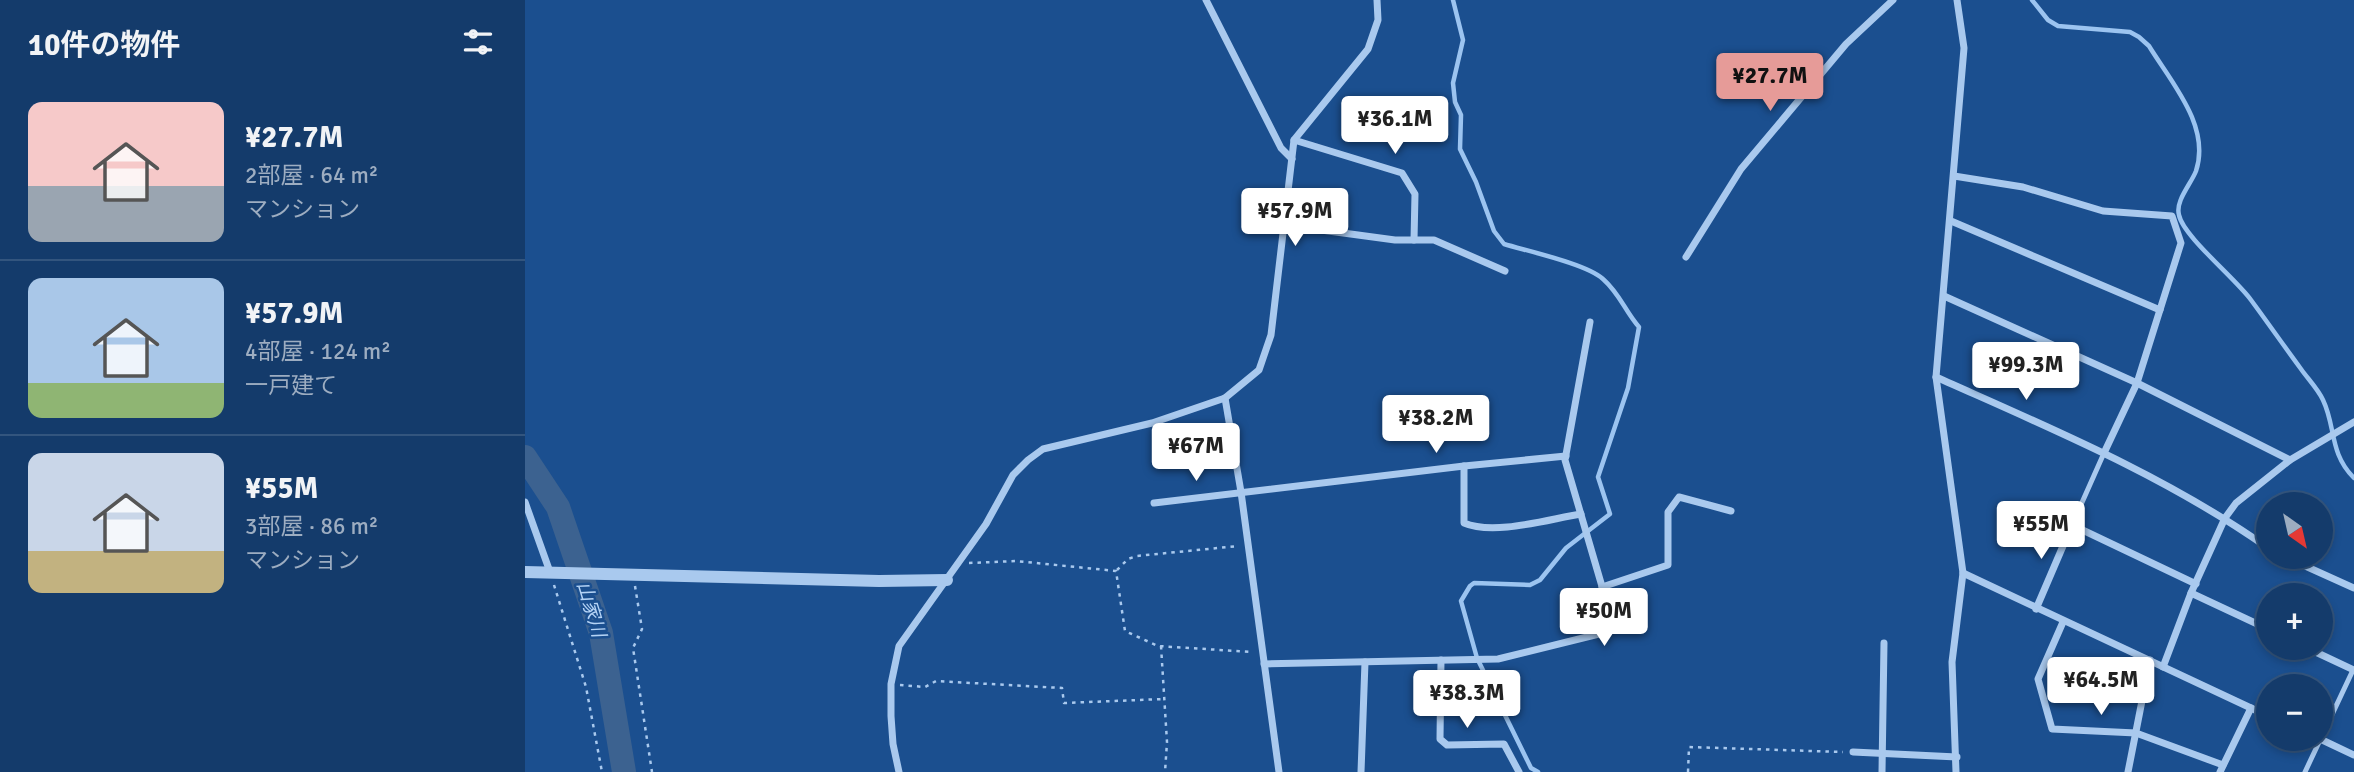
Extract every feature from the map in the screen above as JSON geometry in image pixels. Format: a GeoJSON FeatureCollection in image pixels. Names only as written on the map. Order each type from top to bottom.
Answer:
{"type":"FeatureCollection","features":[{"type":"Feature","properties":{"kind":"street"},"geometry":{"type":"LineString","coordinates":[[1206,0],[1281,148],[1291,159]]}},
{"type":"Feature","properties":{"kind":"street"},"geometry":{"type":"LineString","coordinates":[[899,772],[893,744],[891,684],[899,646],[986,524],[1013,475],[1043,449],[1152,423],[1225,398],[1259,370],[1271,335],[1294,140],[1368,49],[1378,20],[1377,0]]}},
{"type":"Feature","properties":{"kind":"street"},"geometry":{"type":"LineString","coordinates":[[1686,257],[1741,169],[1846,44],[1893,0]]}},
{"type":"Feature","properties":{"kind":"street"},"geometry":{"type":"LineString","coordinates":[[1956,772],[1952,662],[1963,573],[1936,377],[1964,48],[1957,0]]}},
{"type":"Feature","properties":{"kind":"street"},"geometry":{"type":"LineString","coordinates":[[1294,140],[1402,173],[1415,194],[1414,240]]}},
{"type":"Feature","properties":{"kind":"street"},"geometry":{"type":"LineString","coordinates":[[1954,176],[2023,187],[2103,211],[2172,216],[2181,243],[2137,383],[2104,453]]}},
{"type":"Feature","properties":{"kind":"street"},"geometry":{"type":"LineString","coordinates":[[1951,221],[2160,310]]}},
{"type":"Feature","properties":{"kind":"street"},"geometry":{"type":"LineString","coordinates":[[1284,225],[1395,240],[1434,240],[1505,271]]}},
{"type":"Feature","properties":{"kind":"street"},"geometry":{"type":"LineString","coordinates":[[1944,296],[2137,383],[2290,460]]}},
{"type":"Feature","properties":{"kind":"street"},"geometry":{"type":"LineString","coordinates":[[1264,664],[1498,659],[1603,633],[1612,624],[1565,460],[1590,323]]}},
{"type":"Feature","properties":{"kind":"street"},"geometry":{"type":"LineString","coordinates":[[1936,377],[2104,453],[2225,518],[2256,540]]}},
{"type":"Feature","properties":{"kind":"street"},"geometry":{"type":"LineString","coordinates":[[1225,398],[1241,492],[1279,772]]}},
{"type":"Feature","properties":{"kind":"street"},"geometry":{"type":"LineString","coordinates":[[2163,667],[2225,518],[2236,503],[2290,460],[2354,422]]}},
{"type":"Feature","properties":{"kind":"street"},"geometry":{"type":"LineString","coordinates":[[1154,503],[1566,456]]}},
{"type":"Feature","properties":{"kind":"street"},"geometry":{"type":"LineString","coordinates":[[1464,466],[1464,523],[1473,526],[1507,527],[1581,514]]}},
{"type":"Feature","properties":{"kind":"street"},"geometry":{"type":"LineString","coordinates":[[1602,587],[1668,565],[1668,512],[1678,497],[1731,511]]}},
{"type":"Feature","properties":{"kind":"street"},"geometry":{"type":"LineString","coordinates":[[525,502],[550,572]]}},
{"type":"Feature","properties":{"kind":"street"},"geometry":{"type":"LineString","coordinates":[[2036,608],[2073,525],[2196,584]]}},
{"type":"Feature","properties":{"kind":"street"},"geometry":{"type":"LineString","coordinates":[[2312,569],[2354,588]]}},
{"type":"Feature","properties":{"kind":"street"},"geometry":{"type":"LineString","coordinates":[[525,572],[879,581],[947,580]]}},
{"type":"Feature","properties":{"kind":"street"},"geometry":{"type":"LineString","coordinates":[[1963,573],[2256,710]]}},
{"type":"Feature","properties":{"kind":"street"},"geometry":{"type":"LineString","coordinates":[[2192,593],[2256,623]]}},
{"type":"Feature","properties":{"kind":"street"},"geometry":{"type":"LineString","coordinates":[[2063,622],[2038,679],[2052,729],[2136,733],[2222,769],[2251,708]]}},
{"type":"Feature","properties":{"kind":"street"},"geometry":{"type":"LineString","coordinates":[[1882,772],[1884,643]]}},
{"type":"Feature","properties":{"kind":"street"},"geometry":{"type":"LineString","coordinates":[[1441,660],[1440,739],[1447,745],[1504,744],[1519,772]]}},
{"type":"Feature","properties":{"kind":"street"},"geometry":{"type":"LineString","coordinates":[[2128,772],[2150,660]]}},
{"type":"Feature","properties":{"kind":"street"},"geometry":{"type":"LineString","coordinates":[[2333,660],[2354,669]]}},
{"type":"Feature","properties":{"kind":"street"},"geometry":{"type":"LineString","coordinates":[[1361,772],[1365,662]]}},
{"type":"Feature","properties":{"kind":"street"},"geometry":{"type":"LineString","coordinates":[[2333,745],[2354,755]]}},
{"type":"Feature","properties":{"kind":"street"},"geometry":{"type":"LineString","coordinates":[[1853,752],[1957,757]]}},
{"type":"Feature","properties":{"kind":"lane"},"geometry":{"type":"LineString","coordinates":[[2073,525],[2104,453]]}},
{"type":"Feature","properties":{"kind":"lane"},"geometry":{"type":"LineString","coordinates":[[2333,711],[2354,669]]}},
{"type":"Feature","properties":{"kind":"lane"},"geometry":{"type":"LineString","coordinates":[[2305,772],[2314,751]]}},
{"type":"Feature","properties":{"kind":"path"},"geometry":{"type":"LineString","coordinates":[[958,561],[972,564],[1016,561],[1116,570],[1137,555],[1248,545]]}},
{"type":"Feature","properties":{"kind":"path"},"geometry":{"type":"LineString","coordinates":[[1116,570],[1125,631],[1161,646],[1263,653]]}},
{"type":"Feature","properties":{"kind":"path"},"geometry":{"type":"LineString","coordinates":[[550,572],[586,687],[602,772]]}},
{"type":"Feature","properties":{"kind":"path"},"geometry":{"type":"LineString","coordinates":[[634,575],[642,629],[633,648],[652,772]]}},
{"type":"Feature","properties":{"kind":"path"},"geometry":{"type":"LineString","coordinates":[[1161,646],[1167,743],[1165,772]]}},
{"type":"Feature","properties":{"kind":"path"},"geometry":{"type":"LineString","coordinates":[[891,684],[925,687],[936,681],[1062,688],[1064,704],[1164,699]]}},
{"type":"Feature","properties":{"kind":"path"},"geometry":{"type":"LineString","coordinates":[[1688,772],[1689,747],[1853,752]]}},
{"type":"Feature","properties":{"kind":"waterway"},"geometry":{"type":"LineString","coordinates":[[1453,0],[1463,40],[1453,83],[1455,102],[1461,115],[1460,149],[1476,182],[1494,231],[1504,244],[1571,263],[1595,273],[1614,291],[1639,327],[1628,388],[1598,477],[1610,514],[1566,548],[1540,580],[1530,585],[1474,583],[1461,601],[1477,658],[1531,768],[1538,772]]}},
{"type":"Feature","properties":{"kind":"waterway"},"geometry":{"type":"LineString","coordinates":[[2032,0],[2048,20],[2058,26],[2130,32],[2149,46],[2186,105],[2198,138],[2196,171],[2179,204],[2178,210],[2183,224],[2251,300],[2318,392],[2327,410],[2340,459],[2354,478]]}},
{"type":"Feature","properties":{"kind":"waterway","name":"山家川"},"geometry":{"type":"LineString","coordinates":[[525,457],[558,507],[601,633],[624,772]]}}]}
